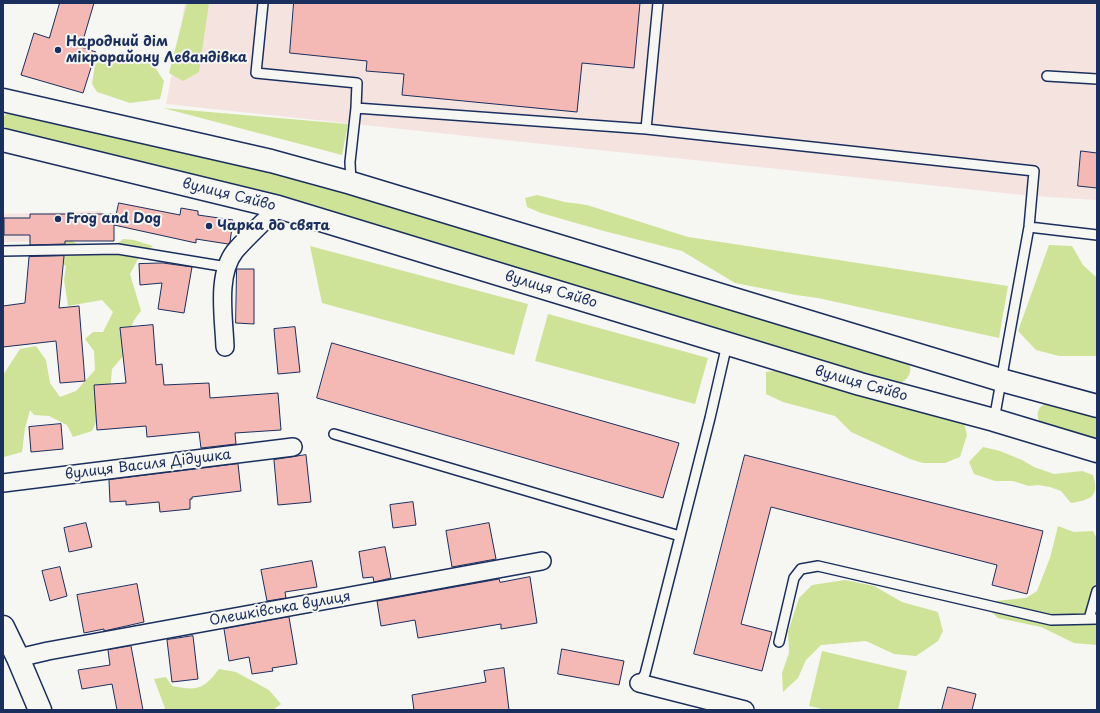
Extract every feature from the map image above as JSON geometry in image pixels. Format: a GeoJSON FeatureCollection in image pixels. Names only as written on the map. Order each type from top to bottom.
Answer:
{"type":"FeatureCollection","features":[{"type":"Feature","properties":{"kind":"main road"},"geometry":{"type":"LineString","coordinates":[[3,100],[271,162],[351,183],[1001,380],[1097,406]]}},
{"type":"Feature","properties":{"kind":"main road","name":"вулиця Сяйво"},"geometry":{"type":"LineString","coordinates":[[3,140],[278,207],[860,384],[994,420],[1097,451]]}},
{"type":"Feature","properties":{"kind":"main road"},"geometry":{"type":"LineString","coordinates":[[3,627],[40,710]]}},
{"type":"Feature","properties":{"kind":"street"},"geometry":{"type":"LineString","coordinates":[[225,347],[223,289],[227,267],[235,252],[278,207]]}},
{"type":"Feature","properties":{"kind":"street","name":"вулиця Василя Дідушка"},"geometry":{"type":"LineString","coordinates":[[3,483],[293,447]]}},
{"type":"Feature","properties":{"kind":"street","name":"Олешківська вулиця"},"geometry":{"type":"LineString","coordinates":[[18,658],[48,651],[542,561]]}},
{"type":"Feature","properties":{"kind":"street"},"geometry":{"type":"LineString","coordinates":[[639,683],[745,710]]}},
{"type":"Feature","properties":{"kind":"lane"},"geometry":{"type":"LineString","coordinates":[[263,3],[256,73],[357,83],[356,108],[350,162],[351,183]]}},
{"type":"Feature","properties":{"kind":"lane"},"geometry":{"type":"LineString","coordinates":[[646,129],[658,3]]}},
{"type":"Feature","properties":{"kind":"lane"},"geometry":{"type":"LineString","coordinates":[[1047,76],[1097,80]]}},
{"type":"Feature","properties":{"kind":"lane"},"geometry":{"type":"LineString","coordinates":[[356,108],[646,129],[1034,171],[1028,227],[994,420]]}},
{"type":"Feature","properties":{"kind":"lane"},"geometry":{"type":"LineString","coordinates":[[1028,227],[1097,235]]}},
{"type":"Feature","properties":{"kind":"lane"},"geometry":{"type":"LineString","coordinates":[[3,252],[118,249],[227,267]]}},
{"type":"Feature","properties":{"kind":"lane"},"geometry":{"type":"LineString","coordinates":[[639,683],[645,674],[710,418],[727,344]]}},
{"type":"Feature","properties":{"kind":"lane"},"geometry":{"type":"LineString","coordinates":[[334,434],[680,536]]}},
{"type":"Feature","properties":{"kind":"lane"},"geometry":{"type":"LineString","coordinates":[[779,642],[794,578],[801,570],[818,566],[1051,620],[1093,619],[1097,591]]}},
{"type":"Feature","properties":{"kind":"shaded area"},"geometry":{"type":"Polygon","coordinates":[[[185,3],[1097,3],[1097,200],[1032,196],[166,104],[185,3]]]}},
{"type":"Feature","properties":{"kind":"shaded area"},"geometry":{"type":"Polygon","coordinates":[[[101,211],[102,240],[3,242],[3,214],[101,211]]]}},
{"type":"Feature","properties":{"kind":"green space"},"geometry":{"type":"Polygon","coordinates":[[[187,3],[209,3],[199,72],[183,81],[169,73],[187,3]]]}},
{"type":"Feature","properties":{"kind":"green space"},"geometry":{"type":"Polygon","coordinates":[[[125,53],[154,66],[164,81],[160,99],[130,103],[97,92],[92,84],[95,64],[109,56],[125,53]]]}},
{"type":"Feature","properties":{"kind":"green space"},"geometry":{"type":"Polygon","coordinates":[[[163,108],[348,124],[342,155],[163,108]]]}},
{"type":"Feature","properties":{"kind":"green space"},"geometry":{"type":"Polygon","coordinates":[[[7,113],[266,170],[903,358],[910,367],[910,373],[900,385],[204,179],[204,177],[9,130],[3,125],[4,116],[7,113]]]}},
{"type":"Feature","properties":{"kind":"green space"},"geometry":{"type":"Polygon","coordinates":[[[537,195],[565,202],[587,205],[688,237],[1008,286],[999,338],[818,298],[735,283],[682,251],[604,231],[541,213],[527,207],[525,198],[537,195]]]}},
{"type":"Feature","properties":{"kind":"green space"},"geometry":{"type":"Polygon","coordinates":[[[58,231],[87,251],[108,251],[123,239],[134,240],[153,246],[139,257],[130,274],[141,311],[134,320],[131,336],[131,347],[112,369],[110,391],[92,431],[73,437],[67,425],[49,416],[34,415],[30,410],[25,428],[22,452],[4,457],[3,375],[20,349],[36,346],[46,360],[50,383],[60,397],[76,391],[95,370],[94,351],[85,339],[93,332],[103,332],[113,312],[102,300],[68,306],[64,280],[66,266],[48,256],[45,244],[58,231]]]}},
{"type":"Feature","properties":{"kind":"green space"},"geometry":{"type":"Polygon","coordinates":[[[1049,245],[1072,246],[1083,265],[1097,278],[1097,356],[1059,356],[1036,350],[1018,331],[1049,245]]]}},
{"type":"Feature","properties":{"kind":"green space"},"geometry":{"type":"Polygon","coordinates":[[[310,246],[528,304],[514,355],[322,303],[310,246]]]}},
{"type":"Feature","properties":{"kind":"green space"},"geometry":{"type":"Polygon","coordinates":[[[548,314],[708,358],[695,404],[535,361],[548,314]]]}},
{"type":"Feature","properties":{"kind":"green space"},"geometry":{"type":"Polygon","coordinates":[[[783,369],[963,419],[967,435],[960,457],[945,463],[923,463],[910,459],[851,432],[835,416],[783,402],[766,394],[766,372],[783,369]]]}},
{"type":"Feature","properties":{"kind":"green space"},"geometry":{"type":"Polygon","coordinates":[[[1047,403],[1097,416],[1097,443],[1041,425],[1038,418],[1038,412],[1043,405],[1047,403]]]}},
{"type":"Feature","properties":{"kind":"green space"},"geometry":{"type":"Polygon","coordinates":[[[983,447],[1000,451],[1022,460],[1034,467],[1054,474],[1082,471],[1093,475],[1095,482],[1094,493],[1088,499],[1071,503],[1061,491],[1050,487],[1038,485],[1029,486],[1013,481],[995,481],[974,474],[969,462],[983,447]]]}},
{"type":"Feature","properties":{"kind":"green space"},"geometry":{"type":"Polygon","coordinates":[[[1058,526],[1074,532],[1093,531],[1097,539],[1097,645],[1074,643],[1041,627],[998,618],[987,608],[995,601],[1026,598],[1037,591],[1050,558],[1058,526]]]}},
{"type":"Feature","properties":{"kind":"green space"},"geometry":{"type":"Polygon","coordinates":[[[845,580],[874,586],[902,602],[938,612],[943,631],[938,641],[916,656],[894,654],[866,641],[821,645],[806,660],[798,678],[783,692],[782,673],[789,653],[788,632],[799,598],[812,585],[845,580]]]}},
{"type":"Feature","properties":{"kind":"green space"},"geometry":{"type":"Polygon","coordinates":[[[822,651],[907,671],[898,710],[826,710],[809,706],[822,651]]]}},
{"type":"Feature","properties":{"kind":"green space"},"geometry":{"type":"Polygon","coordinates":[[[219,669],[236,672],[269,690],[281,704],[273,710],[164,710],[165,708],[154,679],[166,677],[172,686],[194,688],[204,685],[219,669]]]}},
{"type":"Feature","properties":{"kind":"building","name":"Народний дім мікрорайону Левандівка"},"geometry":{"type":"Polygon","coordinates":[[[60,3],[94,3],[81,47],[96,52],[83,93],[21,75],[34,33],[49,38],[60,3]]]}},
{"type":"Feature","properties":{"kind":"building"},"geometry":{"type":"Polygon","coordinates":[[[294,3],[640,3],[634,68],[582,63],[577,112],[402,95],[404,74],[366,71],[367,61],[290,53],[294,3]]]}},
{"type":"Feature","properties":{"kind":"building"},"geometry":{"type":"Polygon","coordinates":[[[1081,151],[1097,153],[1097,188],[1078,186],[1081,151]]]}},
{"type":"Feature","properties":{"kind":"building"},"geometry":{"type":"Polygon","coordinates":[[[119,203],[180,215],[181,208],[198,211],[198,215],[233,220],[230,242],[228,244],[196,239],[196,243],[114,225],[114,241],[65,241],[65,244],[30,245],[30,235],[4,235],[4,218],[30,218],[30,214],[114,214],[114,224],[119,203]]]}},
{"type":"Feature","properties":{"kind":"building"},"geometry":{"type":"Polygon","coordinates":[[[64,256],[59,308],[79,306],[85,381],[60,383],[56,341],[3,347],[3,306],[25,303],[29,257],[64,256]]]}},
{"type":"Feature","properties":{"kind":"building"},"geometry":{"type":"Polygon","coordinates":[[[163,263],[192,267],[184,313],[158,309],[162,283],[140,285],[139,264],[163,263]]]}},
{"type":"Feature","properties":{"kind":"building"},"geometry":{"type":"Polygon","coordinates":[[[237,269],[254,269],[254,324],[236,323],[237,269]]]}},
{"type":"Feature","properties":{"kind":"building"},"geometry":{"type":"Polygon","coordinates":[[[153,325],[156,365],[162,364],[164,385],[209,383],[210,398],[278,393],[281,430],[235,433],[236,444],[201,448],[199,432],[147,437],[146,426],[97,430],[94,385],[126,383],[120,328],[153,325]]]}},
{"type":"Feature","properties":{"kind":"building"},"geometry":{"type":"Polygon","coordinates":[[[295,327],[300,372],[278,374],[274,329],[295,327]]]}},
{"type":"Feature","properties":{"kind":"building"},"geometry":{"type":"Polygon","coordinates":[[[332,343],[679,443],[663,498],[317,398],[332,343]]]}},
{"type":"Feature","properties":{"kind":"building"},"geometry":{"type":"Polygon","coordinates":[[[61,424],[63,449],[31,452],[29,427],[61,424]]]}},
{"type":"Feature","properties":{"kind":"building"},"geometry":{"type":"Polygon","coordinates":[[[306,455],[311,502],[278,505],[274,460],[306,455]]]}},
{"type":"Feature","properties":{"kind":"building"},"geometry":{"type":"Polygon","coordinates":[[[745,455],[1043,531],[1027,594],[992,585],[997,565],[771,507],[741,624],[772,632],[762,671],[694,654],[745,455]]]}},
{"type":"Feature","properties":{"kind":"building"},"geometry":{"type":"Polygon","coordinates":[[[238,464],[241,491],[192,497],[192,499],[190,499],[190,509],[160,512],[159,502],[126,505],[126,501],[110,502],[109,480],[238,464]]]}},
{"type":"Feature","properties":{"kind":"building"},"geometry":{"type":"Polygon","coordinates":[[[413,502],[416,525],[393,528],[390,505],[413,502]]]}},
{"type":"Feature","properties":{"kind":"building"},"geometry":{"type":"Polygon","coordinates":[[[86,523],[92,547],[69,552],[64,528],[86,523]]]}},
{"type":"Feature","properties":{"kind":"building"},"geometry":{"type":"Polygon","coordinates":[[[489,523],[496,559],[452,567],[446,531],[489,523]]]}},
{"type":"Feature","properties":{"kind":"building"},"geometry":{"type":"Polygon","coordinates":[[[385,547],[391,578],[374,582],[373,577],[363,578],[359,552],[385,547]]]}},
{"type":"Feature","properties":{"kind":"building"},"geometry":{"type":"Polygon","coordinates":[[[312,561],[317,587],[285,592],[286,598],[267,601],[261,570],[312,561]]]}},
{"type":"Feature","properties":{"kind":"building"},"geometry":{"type":"Polygon","coordinates":[[[60,567],[67,596],[50,601],[42,571],[60,567]]]}},
{"type":"Feature","properties":{"kind":"building"},"geometry":{"type":"Polygon","coordinates":[[[530,577],[537,623],[501,629],[501,624],[418,638],[415,620],[381,626],[377,601],[499,579],[500,582],[530,577]]]}},
{"type":"Feature","properties":{"kind":"building"},"geometry":{"type":"Polygon","coordinates":[[[137,584],[144,622],[104,631],[104,629],[84,633],[77,595],[137,584]]]}},
{"type":"Feature","properties":{"kind":"building"},"geometry":{"type":"Polygon","coordinates":[[[289,617],[297,664],[272,668],[273,671],[252,674],[249,657],[229,661],[224,629],[289,617]]]}},
{"type":"Feature","properties":{"kind":"building"},"geometry":{"type":"Polygon","coordinates":[[[193,636],[198,679],[172,682],[167,640],[193,636]]]}},
{"type":"Feature","properties":{"kind":"building"},"geometry":{"type":"Polygon","coordinates":[[[131,646],[143,710],[117,710],[112,684],[82,689],[78,670],[110,665],[108,650],[131,646]]]}},
{"type":"Feature","properties":{"kind":"building"},"geometry":{"type":"Polygon","coordinates":[[[562,649],[624,661],[619,685],[558,674],[562,649]]]}},
{"type":"Feature","properties":{"kind":"building"},"geometry":{"type":"Polygon","coordinates":[[[504,668],[509,710],[414,710],[412,695],[486,682],[484,671],[504,668]]]}},
{"type":"Feature","properties":{"kind":"building"},"geometry":{"type":"Polygon","coordinates":[[[948,687],[976,694],[972,710],[942,710],[948,687]]]}},
{"type":"Feature","properties":{"kind":"place","name":"Народний дім мікрорайону Левандівка"},"geometry":{"type":"Point","coordinates":[58,50]}},
{"type":"Feature","properties":{"kind":"place","name":"Frog and Dog"},"geometry":{"type":"Point","coordinates":[58,219]}},
{"type":"Feature","properties":{"kind":"place","name":"Чарка до свята"},"geometry":{"type":"Point","coordinates":[209,226]}}]}
